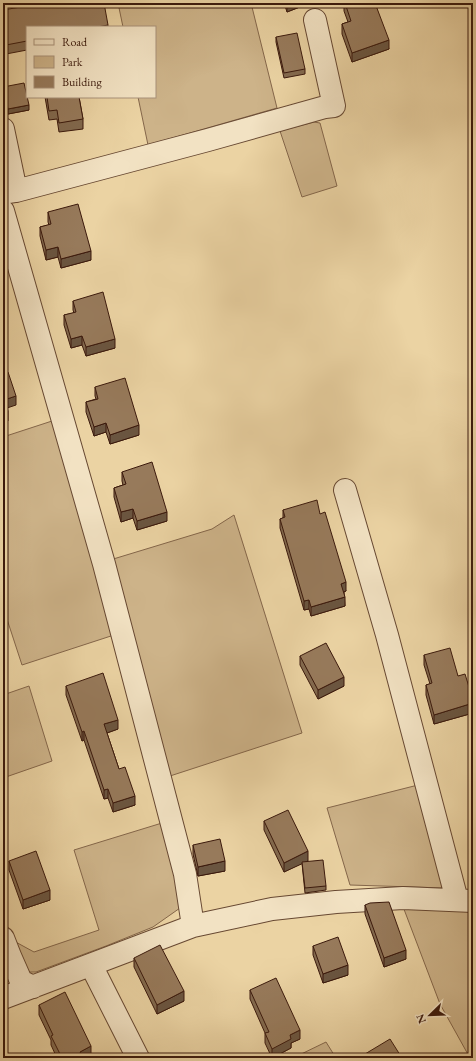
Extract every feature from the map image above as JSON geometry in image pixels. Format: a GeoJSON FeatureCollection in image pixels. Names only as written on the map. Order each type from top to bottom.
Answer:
{"type":"FeatureCollection","features":[{"type":"Feature","properties":{"kind":"street"},"geometry":{"type":"LineString","coordinates":[[3,129],[9,192],[208,140],[325,107],[334,106],[315,20]]}},
{"type":"Feature","properties":{"kind":"street"},"geometry":{"type":"LineString","coordinates":[[3,211],[104,564],[185,874],[193,926]]}},
{"type":"Feature","properties":{"kind":"street"},"geometry":{"type":"LineString","coordinates":[[3,998],[193,926],[272,909],[336,902],[403,898],[465,900],[345,490]]}},
{"type":"Feature","properties":{"kind":"street"},"geometry":{"type":"LineString","coordinates":[[3,938],[21,981],[34,987]]}},
{"type":"Feature","properties":{"kind":"street"},"geometry":{"type":"LineString","coordinates":[[90,965],[138,1058]]}},
{"type":"Feature","properties":{"kind":"green space"},"geometry":{"type":"Polygon","coordinates":[[[118,3],[229,3],[230,7],[251,3],[277,108],[148,145],[138,98],[156,98],[156,26],[123,26],[118,3]]]}},
{"type":"Feature","properties":{"kind":"green space"},"geometry":{"type":"Polygon","coordinates":[[[314,122],[320,123],[337,186],[302,197],[280,131],[314,122]]]}},
{"type":"Feature","properties":{"kind":"green space"},"geometry":{"type":"Polygon","coordinates":[[[52,421],[114,635],[22,665],[3,607],[3,437],[52,421]]]}},
{"type":"Feature","properties":{"kind":"green space"},"geometry":{"type":"Polygon","coordinates":[[[234,515],[302,733],[170,776],[110,560],[212,529],[234,515]]]}},
{"type":"Feature","properties":{"kind":"green space"},"geometry":{"type":"Polygon","coordinates":[[[29,686],[52,761],[3,778],[3,695],[29,686]]]}},
{"type":"Feature","properties":{"kind":"green space"},"geometry":{"type":"Polygon","coordinates":[[[418,785],[444,888],[350,885],[327,808],[418,785]]]}},
{"type":"Feature","properties":{"kind":"green space"},"geometry":{"type":"Polygon","coordinates":[[[162,823],[179,884],[180,908],[153,927],[106,946],[36,972],[29,972],[23,968],[12,940],[34,952],[99,930],[74,850],[162,823]]]}},
{"type":"Feature","properties":{"kind":"green space"},"geometry":{"type":"Polygon","coordinates":[[[402,904],[473,909],[473,1058],[470,1058],[440,1004],[402,904]]]}},
{"type":"Feature","properties":{"kind":"green space"},"geometry":{"type":"Polygon","coordinates":[[[326,1042],[336,1058],[293,1058],[326,1042]]]}},
{"type":"Feature","properties":{"kind":"building"},"geometry":{"type":"Polygon","coordinates":[[[44,3],[104,3],[108,25],[26,26],[26,41],[6,45],[3,29],[3,10],[44,3]]]}},
{"type":"Feature","properties":{"kind":"building"},"geometry":{"type":"Polygon","coordinates":[[[345,3],[375,3],[389,40],[352,53],[342,24],[351,21],[345,3]]]}},
{"type":"Feature","properties":{"kind":"building"},"geometry":{"type":"Polygon","coordinates":[[[297,33],[305,69],[284,73],[276,37],[297,33]]]}},
{"type":"Feature","properties":{"kind":"building"},"geometry":{"type":"Polygon","coordinates":[[[24,83],[26,98],[27,98],[29,105],[8,109],[3,87],[24,83]]]}},
{"type":"Feature","properties":{"kind":"building"},"geometry":{"type":"Polygon","coordinates":[[[47,98],[79,98],[83,119],[59,123],[57,110],[49,111],[47,98]]]}},
{"type":"Feature","properties":{"kind":"building"},"geometry":{"type":"Polygon","coordinates":[[[78,204],[91,251],[61,259],[58,247],[46,250],[40,227],[51,224],[48,212],[78,204]]]}},
{"type":"Feature","properties":{"kind":"building"},"geometry":{"type":"Polygon","coordinates":[[[103,292],[115,339],[86,347],[82,336],[71,339],[64,315],[76,312],[73,301],[103,292]]]}},
{"type":"Feature","properties":{"kind":"building"},"geometry":{"type":"Polygon","coordinates":[[[8,372],[16,396],[4,400],[8,411],[3,413],[3,373],[8,372]]]}},
{"type":"Feature","properties":{"kind":"building"},"geometry":{"type":"Polygon","coordinates":[[[125,378],[139,425],[110,435],[106,423],[94,427],[86,402],[98,399],[95,387],[125,378]]]}},
{"type":"Feature","properties":{"kind":"building"},"geometry":{"type":"Polygon","coordinates":[[[152,462],[167,512],[137,521],[133,509],[121,512],[114,488],[126,484],[122,472],[152,462]]]}},
{"type":"Feature","properties":{"kind":"building"},"geometry":{"type":"Polygon","coordinates":[[[317,500],[320,514],[325,512],[346,582],[341,584],[345,597],[311,607],[309,600],[304,601],[280,519],[285,517],[283,510],[317,500]]]}},
{"type":"Feature","properties":{"kind":"building"},"geometry":{"type":"Polygon","coordinates":[[[326,643],[344,677],[318,690],[300,656],[326,643]]]}},
{"type":"Feature","properties":{"kind":"building"},"geometry":{"type":"Polygon","coordinates":[[[450,648],[458,676],[465,674],[473,703],[434,715],[426,685],[432,683],[424,655],[450,648]]]}},
{"type":"Feature","properties":{"kind":"building"},"geometry":{"type":"Polygon","coordinates":[[[103,673],[118,720],[104,724],[119,769],[125,767],[135,796],[113,803],[108,789],[104,790],[84,731],[82,732],[66,686],[103,673]]]}},
{"type":"Feature","properties":{"kind":"building"},"geometry":{"type":"Polygon","coordinates":[[[288,810],[308,851],[284,863],[264,821],[288,810]]]}},
{"type":"Feature","properties":{"kind":"building"},"geometry":{"type":"Polygon","coordinates":[[[220,839],[225,861],[198,867],[193,845],[220,839]]]}},
{"type":"Feature","properties":{"kind":"building"},"geometry":{"type":"Polygon","coordinates":[[[36,851],[50,890],[23,900],[9,861],[36,851]]]}},
{"type":"Feature","properties":{"kind":"building"},"geometry":{"type":"Polygon","coordinates":[[[323,860],[326,886],[305,888],[302,862],[323,860]]]}},
{"type":"Feature","properties":{"kind":"building"},"geometry":{"type":"Polygon","coordinates":[[[389,902],[406,950],[384,958],[365,905],[370,903],[389,902]]]}},
{"type":"Feature","properties":{"kind":"building"},"geometry":{"type":"Polygon","coordinates":[[[338,937],[348,965],[323,974],[313,946],[338,937]]]}},
{"type":"Feature","properties":{"kind":"building"},"geometry":{"type":"Polygon","coordinates":[[[160,945],[184,991],[157,1005],[134,958],[160,945]]]}},
{"type":"Feature","properties":{"kind":"building"},"geometry":{"type":"Polygon","coordinates":[[[276,978],[300,1030],[290,1035],[291,1039],[272,1049],[265,1033],[269,1032],[250,990],[276,978]]]}},
{"type":"Feature","properties":{"kind":"building"},"geometry":{"type":"Polygon","coordinates":[[[65,992],[91,1046],[80,1052],[83,1058],[62,1058],[51,1036],[53,1035],[39,1005],[65,992]]]}},
{"type":"Feature","properties":{"kind":"building"},"geometry":{"type":"Polygon","coordinates":[[[3,1034],[7,1042],[3,1044],[3,1034]]]}},
{"type":"Feature","properties":{"kind":"building"},"geometry":{"type":"Polygon","coordinates":[[[390,1039],[402,1058],[368,1058],[365,1054],[390,1039]]]}}]}
